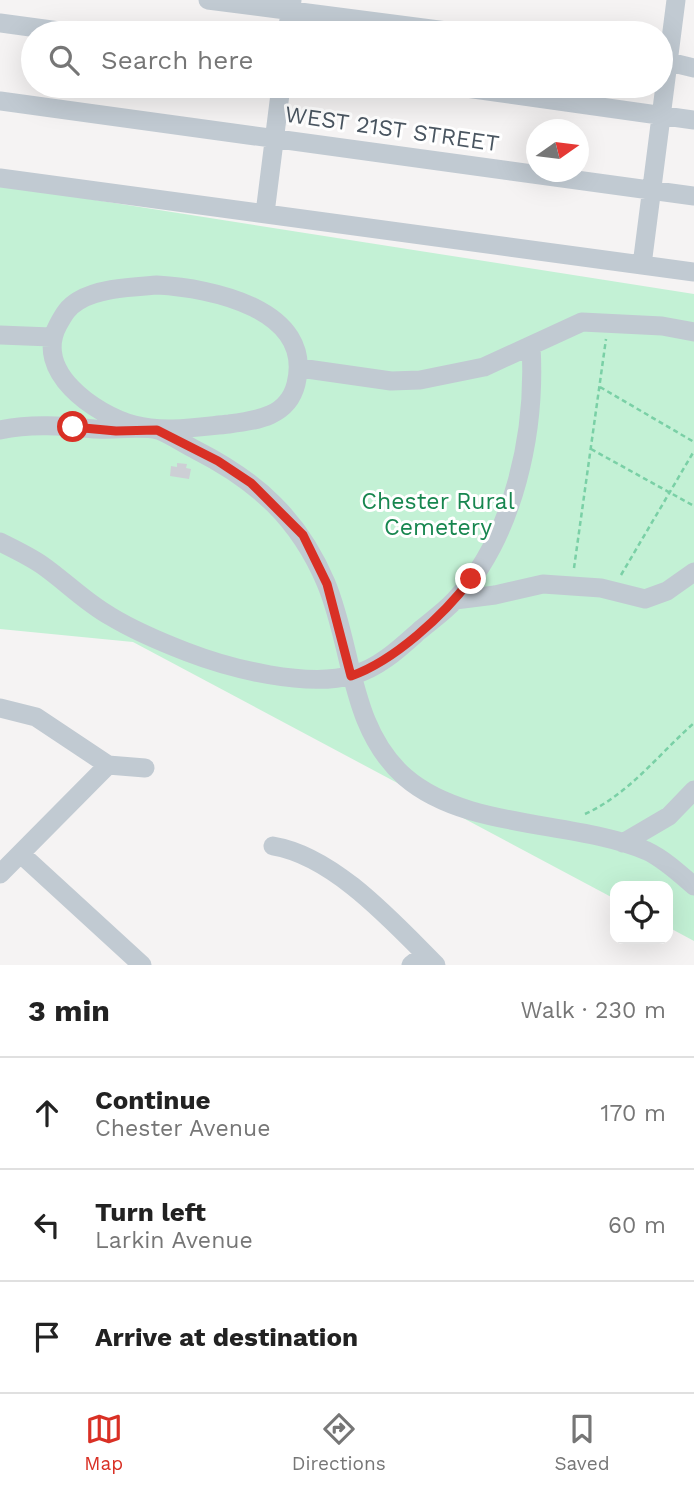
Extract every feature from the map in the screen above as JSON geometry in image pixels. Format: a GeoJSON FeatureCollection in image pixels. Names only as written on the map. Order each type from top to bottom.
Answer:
{"type":"FeatureCollection","features":[{"type":"Feature","properties":{"kind":"street"},"geometry":{"type":"LineString","coordinates":[[208,0],[291,5],[389,21]]}},
{"type":"Feature","properties":{"kind":"street"},"geometry":{"type":"LineString","coordinates":[[672,21],[676,0]]}},
{"type":"Feature","properties":{"kind":"street"},"geometry":{"type":"LineString","coordinates":[[0,23],[21,26]]}},
{"type":"Feature","properties":{"kind":"street"},"geometry":{"type":"LineString","coordinates":[[673,62],[694,68]]}},
{"type":"Feature","properties":{"kind":"street"},"geometry":{"type":"LineString","coordinates":[[265,213],[280,98]]}},
{"type":"Feature","properties":{"kind":"street"},"geometry":{"type":"LineString","coordinates":[[536,98],[694,120]]}},
{"type":"Feature","properties":{"kind":"street"},"geometry":{"type":"LineString","coordinates":[[642,265],[663,98]]}},
{"type":"Feature","properties":{"kind":"street","name":"WEST 21ST STREET"},"geometry":{"type":"LineString","coordinates":[[0,102],[694,196]]}},
{"type":"Feature","properties":{"kind":"street"},"geometry":{"type":"LineString","coordinates":[[0,178],[694,272]]}},
{"type":"Feature","properties":{"kind":"street"},"geometry":{"type":"LineString","coordinates":[[0,430],[41,424],[116,431],[157,430],[247,422],[273,414],[292,400],[300,368],[296,348],[283,327],[258,309],[204,290],[179,286],[133,287],[80,299],[66,310],[51,337],[53,357],[64,381],[112,417],[157,430],[218,461],[251,483],[303,535],[327,584],[351,676],[383,753],[407,778],[476,811],[623,843],[649,852],[694,886]]}},
{"type":"Feature","properties":{"kind":"street"},"geometry":{"type":"LineString","coordinates":[[300,368],[391,381],[420,380],[484,367],[582,322],[609,322],[694,332]]}},
{"type":"Feature","properties":{"kind":"street"},"geometry":{"type":"LineString","coordinates":[[0,335],[51,337]]}},
{"type":"Feature","properties":{"kind":"street"},"geometry":{"type":"LineString","coordinates":[[0,542],[40,563],[110,617],[187,652],[269,675],[314,678],[351,676],[366,671],[397,650],[455,600],[490,550],[512,500],[533,374],[531,346]]}},
{"type":"Feature","properties":{"kind":"street"},"geometry":{"type":"LineString","coordinates":[[455,600],[543,584],[572,584],[645,598],[667,591],[694,572]]}},
{"type":"Feature","properties":{"kind":"street"},"geometry":{"type":"LineString","coordinates":[[0,708],[36,717],[108,765],[145,768]]}},
{"type":"Feature","properties":{"kind":"street"},"geometry":{"type":"LineString","coordinates":[[0,874],[22,855],[108,765]]}},
{"type":"Feature","properties":{"kind":"street"},"geometry":{"type":"LineString","coordinates":[[623,843],[669,816],[694,790]]}},
{"type":"Feature","properties":{"kind":"street"},"geometry":{"type":"LineString","coordinates":[[273,846],[294,850],[317,860],[363,897],[424,961]]}},
{"type":"Feature","properties":{"kind":"street"},"geometry":{"type":"LineString","coordinates":[[22,855],[142,965]]}},
{"type":"Feature","properties":{"kind":"path"},"geometry":{"type":"LineString","coordinates":[[572,584],[609,322]]}},
{"type":"Feature","properties":{"kind":"path"},"geometry":{"type":"LineString","coordinates":[[599,386],[694,442]]}},
{"type":"Feature","properties":{"kind":"path"},"geometry":{"type":"LineString","coordinates":[[591,449],[694,506]]}},
{"type":"Feature","properties":{"kind":"path"},"geometry":{"type":"LineString","coordinates":[[611,592],[694,451]]}},
{"type":"Feature","properties":{"kind":"path"},"geometry":{"type":"LineString","coordinates":[[582,816],[604,806],[628,788],[694,723]]}},
{"type":"Feature","properties":{"kind":"green space","name":"Chester Rural Cemetery"},"geometry":{"type":"Polygon","coordinates":[[[0,185],[694,294],[694,941],[673,930],[673,881],[610,881],[610,896],[133,642],[0,629],[0,185]]]}},
{"type":"Feature","properties":{"kind":"building"},"geometry":{"type":"Polygon","coordinates":[[[177,463],[187,464],[186,468],[191,469],[189,479],[170,476],[171,466],[177,467],[177,463]]]}},
{"type":"Feature","properties":{"kind":"route"},"geometry":{"type":"LineString","coordinates":[[73,427],[116,431],[157,430],[218,461],[251,483],[278,507],[303,535],[327,584],[341,628],[351,676],[366,671],[397,650],[455,600],[471,579]]}}]}
